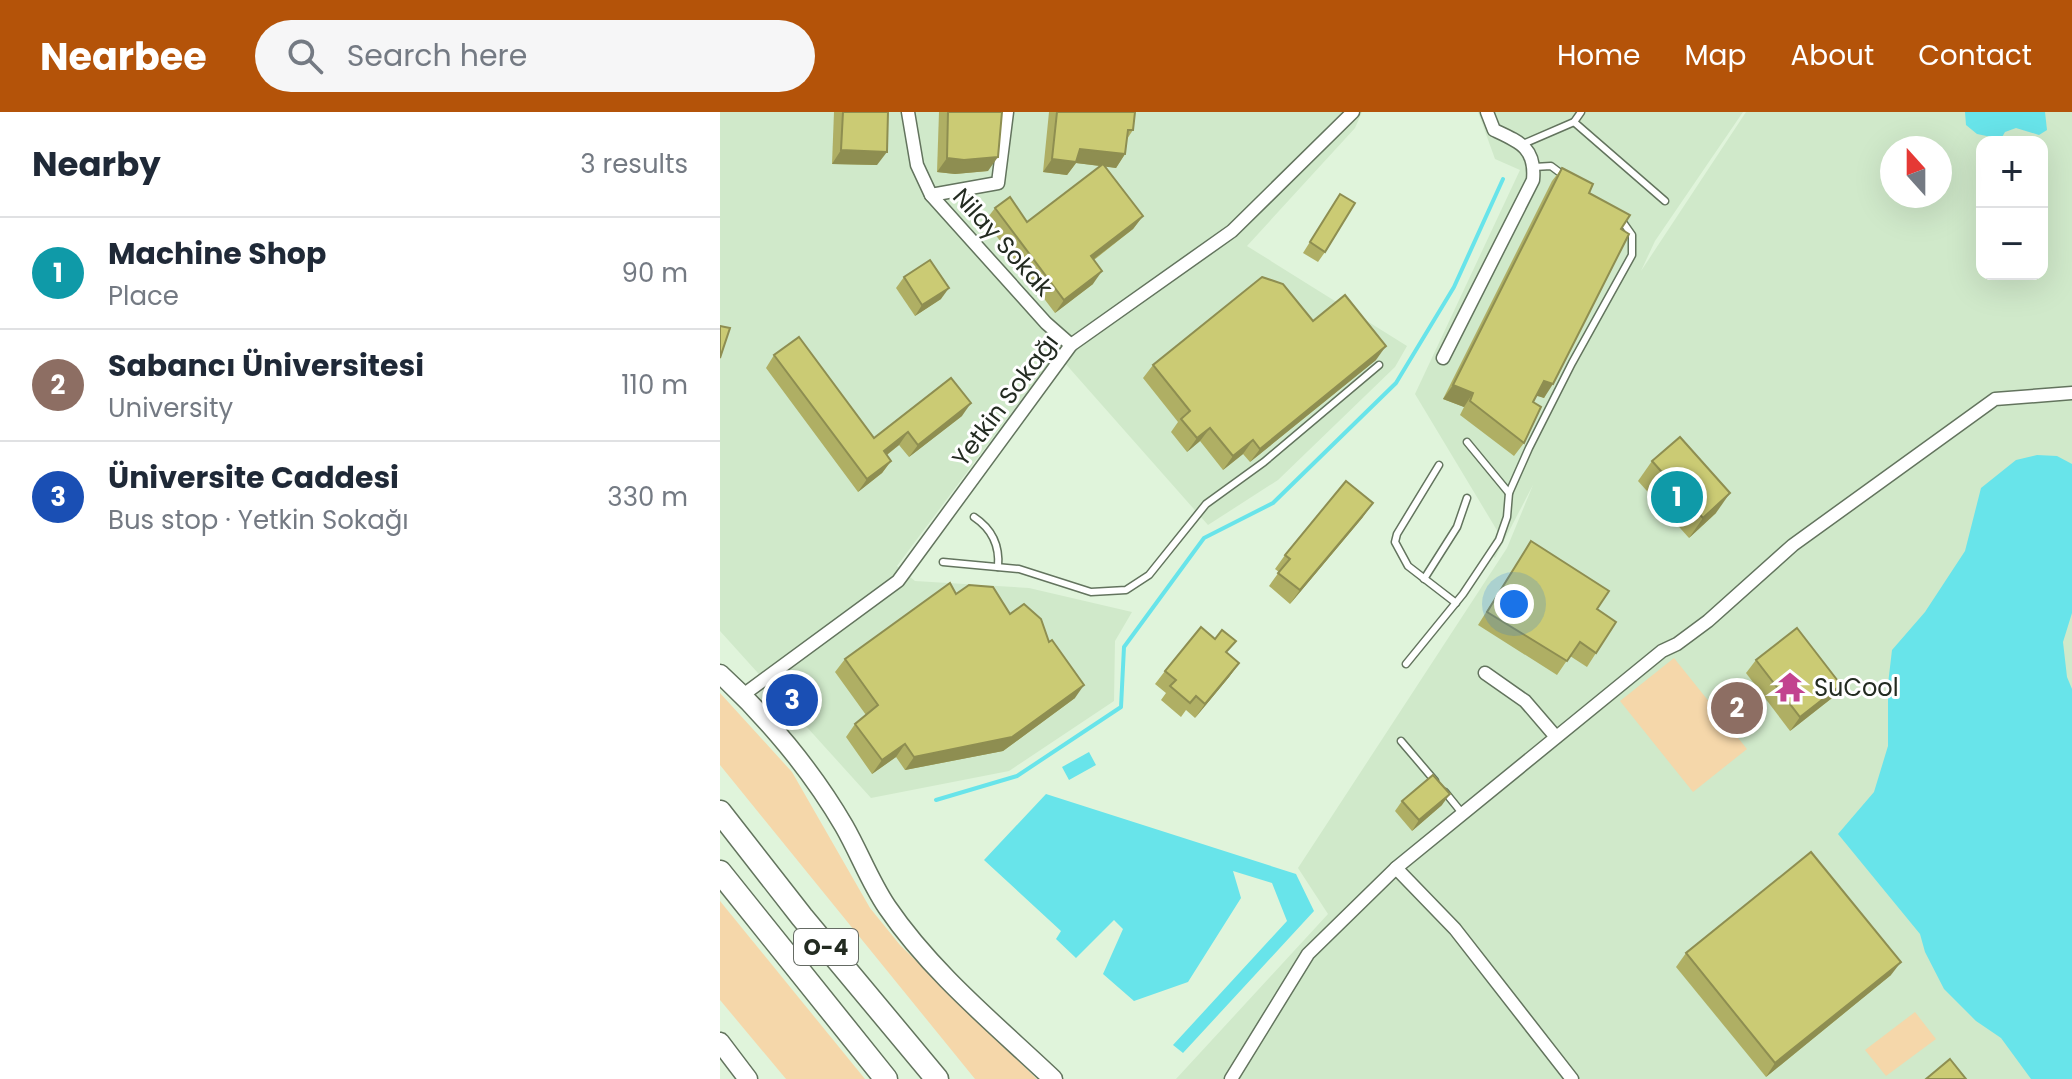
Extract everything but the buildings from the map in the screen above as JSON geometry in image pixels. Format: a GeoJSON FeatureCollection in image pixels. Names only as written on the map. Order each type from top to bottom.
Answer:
{"type":"FeatureCollection","features":[{"type":"Feature","properties":{"kind":"highway","name":"O-4"},"geometry":{"type":"LineString","coordinates":[[720,812],[802,917],[937,1079]]}},
{"type":"Feature","properties":{"kind":"highway","name":"O-4"},"geometry":{"type":"LineString","coordinates":[[720,872],[886,1079]]}},
{"type":"Feature","properties":{"kind":"main road"},"geometry":{"type":"LineString","coordinates":[[720,674],[743,695],[810,774],[844,825],[886,905],[910,938],[1053,1079]]}},
{"type":"Feature","properties":{"kind":"main road"},"geometry":{"type":"LineString","coordinates":[[720,1042],[748,1079]]}},
{"type":"Feature","properties":{"kind":"street","name":"Nilay Sokak"},"geometry":{"type":"LineString","coordinates":[[908,112],[917,165],[931,195],[1046,323],[1071,345]]}},
{"type":"Feature","properties":{"kind":"street"},"geometry":{"type":"LineString","coordinates":[[931,195],[998,183],[1007,112]]}},
{"type":"Feature","properties":{"kind":"street","name":"Yetkin Sokağı"},"geometry":{"type":"LineString","coordinates":[[743,695],[898,581],[1071,345],[1232,231],[1353,112]]}},
{"type":"Feature","properties":{"kind":"street"},"geometry":{"type":"LineString","coordinates":[[1443,358],[1533,180],[1534,167],[1523,144],[1494,130],[1487,112]]}},
{"type":"Feature","properties":{"kind":"street"},"geometry":{"type":"LineString","coordinates":[[1231,1079],[1308,954],[1396,868],[1462,813],[1662,651],[1708,621],[1793,545],[1995,399],[2072,393]]}},
{"type":"Feature","properties":{"kind":"street"},"geometry":{"type":"LineString","coordinates":[[1485,673],[1525,701],[1556,737]]}},
{"type":"Feature","properties":{"kind":"street"},"geometry":{"type":"LineString","coordinates":[[1396,868],[1455,929],[1572,1079]]}},
{"type":"Feature","properties":{"kind":"lane"},"geometry":{"type":"LineString","coordinates":[[1523,144],[1574,122],[1581,112]]}},
{"type":"Feature","properties":{"kind":"lane"},"geometry":{"type":"LineString","coordinates":[[1574,122],[1665,201]]}},
{"type":"Feature","properties":{"kind":"lane"},"geometry":{"type":"LineString","coordinates":[[1534,167],[1551,166],[1576,185]]}},
{"type":"Feature","properties":{"kind":"lane"},"geometry":{"type":"LineString","coordinates":[[1406,664],[1456,603],[1499,540],[1507,517],[1509,493],[1551,404],[1632,255],[1633,242],[1629,229],[1610,210]]}},
{"type":"Feature","properties":{"kind":"lane"},"geometry":{"type":"LineString","coordinates":[[943,562],[1043,575],[1091,592],[1115,592],[1133,587],[1149,575],[1206,504],[1274,455],[1379,365]]}},
{"type":"Feature","properties":{"kind":"lane"},"geometry":{"type":"LineString","coordinates":[[1467,442],[1509,493]]}},
{"type":"Feature","properties":{"kind":"lane"},"geometry":{"type":"LineString","coordinates":[[1439,465],[1395,538],[1396,548],[1403,561],[1456,603]]}},
{"type":"Feature","properties":{"kind":"lane"},"geometry":{"type":"LineString","coordinates":[[1424,579],[1457,527],[1467,498]]}},
{"type":"Feature","properties":{"kind":"lane"},"geometry":{"type":"LineString","coordinates":[[974,517],[994,538],[998,567]]}},
{"type":"Feature","properties":{"kind":"lane"},"geometry":{"type":"LineString","coordinates":[[1401,741],[1462,813]]}},
{"type":"Feature","properties":{"kind":"shaded area"},"geometry":{"type":"Polygon","coordinates":[[[720,112],[1362,112],[1355,128],[1247,246],[1407,346],[1395,367],[1278,480],[1208,525],[1056,353],[897,566],[915,581],[1029,588],[1132,612],[1115,641],[1114,701],[1009,771],[871,798],[720,631],[720,112]]]}},
{"type":"Feature","properties":{"kind":"shaded area"},"geometry":{"type":"Polygon","coordinates":[[[1478,112],[1743,112],[1655,241],[1641,271],[1746,112],[2072,112],[2072,1079],[1176,1079],[1328,914],[1298,868],[1507,548],[1533,485],[1495,558],[1487,550],[1498,532],[1415,394],[1520,170],[1495,159],[1478,112]]]}},
{"type":"Feature","properties":{"kind":"shaded area"},"geometry":{"type":"Polygon","coordinates":[[[1674,658],[1747,749],[1693,792],[1620,701],[1674,658]]]}},
{"type":"Feature","properties":{"kind":"shaded area"},"geometry":{"type":"Polygon","coordinates":[[[720,693],[792,772],[870,908],[900,945],[1037,1079],[975,1079],[720,765],[720,693]]]}},
{"type":"Feature","properties":{"kind":"shaded area"},"geometry":{"type":"Polygon","coordinates":[[[720,901],[865,1079],[786,1079],[720,1000],[720,901]]]}},
{"type":"Feature","properties":{"kind":"shaded area"},"geometry":{"type":"Polygon","coordinates":[[[1915,1012],[1936,1039],[1886,1076],[1865,1050],[1915,1012]]]}},
{"type":"Feature","properties":{"kind":"water"},"geometry":{"type":"Polygon","coordinates":[[[1965,112],[2045,112],[2047,130],[2039,135],[2016,128],[2003,136],[1987,136],[1977,134],[1966,125],[1965,112]]]}},
{"type":"Feature","properties":{"kind":"water"},"geometry":{"type":"Polygon","coordinates":[[[2037,455],[2057,456],[2072,464],[2072,613],[2063,642],[2067,677],[2072,689],[2072,1079],[2031,1079],[2001,1038],[1976,1021],[1944,989],[1925,952],[1920,934],[1838,834],[1874,792],[1888,746],[1888,684],[1892,650],[1925,612],[1965,551],[1981,488],[2016,460],[2037,455]]]}},
{"type":"Feature","properties":{"kind":"water"},"geometry":{"type":"Polygon","coordinates":[[[1089,752],[1096,765],[1069,780],[1062,767],[1089,752]]]}},
{"type":"Feature","properties":{"kind":"water"},"geometry":{"type":"Polygon","coordinates":[[[1046,794],[1296,874],[1314,911],[1183,1053],[1173,1045],[1287,921],[1272,883],[1233,871],[1241,898],[1188,982],[1134,1001],[1103,974],[1123,929],[1114,920],[1076,958],[1056,939],[1061,931],[984,860],[1046,794]]]}},
{"type":"Feature","properties":{"kind":"waterway"},"geometry":{"type":"LineString","coordinates":[[936,800],[1017,776],[1121,707],[1124,647],[1204,538],[1273,503],[1396,383],[1454,287],[1503,179]]}},
{"type":"Feature","properties":{"kind":"place","name":"Machine Shop"},"geometry":{"type":"Point","coordinates":[1677,497]}},
{"type":"Feature","properties":{"kind":"place","name":"SuCool"},"geometry":{"type":"Point","coordinates":[1790,687]}},
{"type":"Feature","properties":{"kind":"place","name":"Üniversite Caddesi"},"geometry":{"type":"Point","coordinates":[792,700]}},
{"type":"Feature","properties":{"kind":"place","name":"Sabancı Üniversitesi"},"geometry":{"type":"Point","coordinates":[1737,708]}}]}
